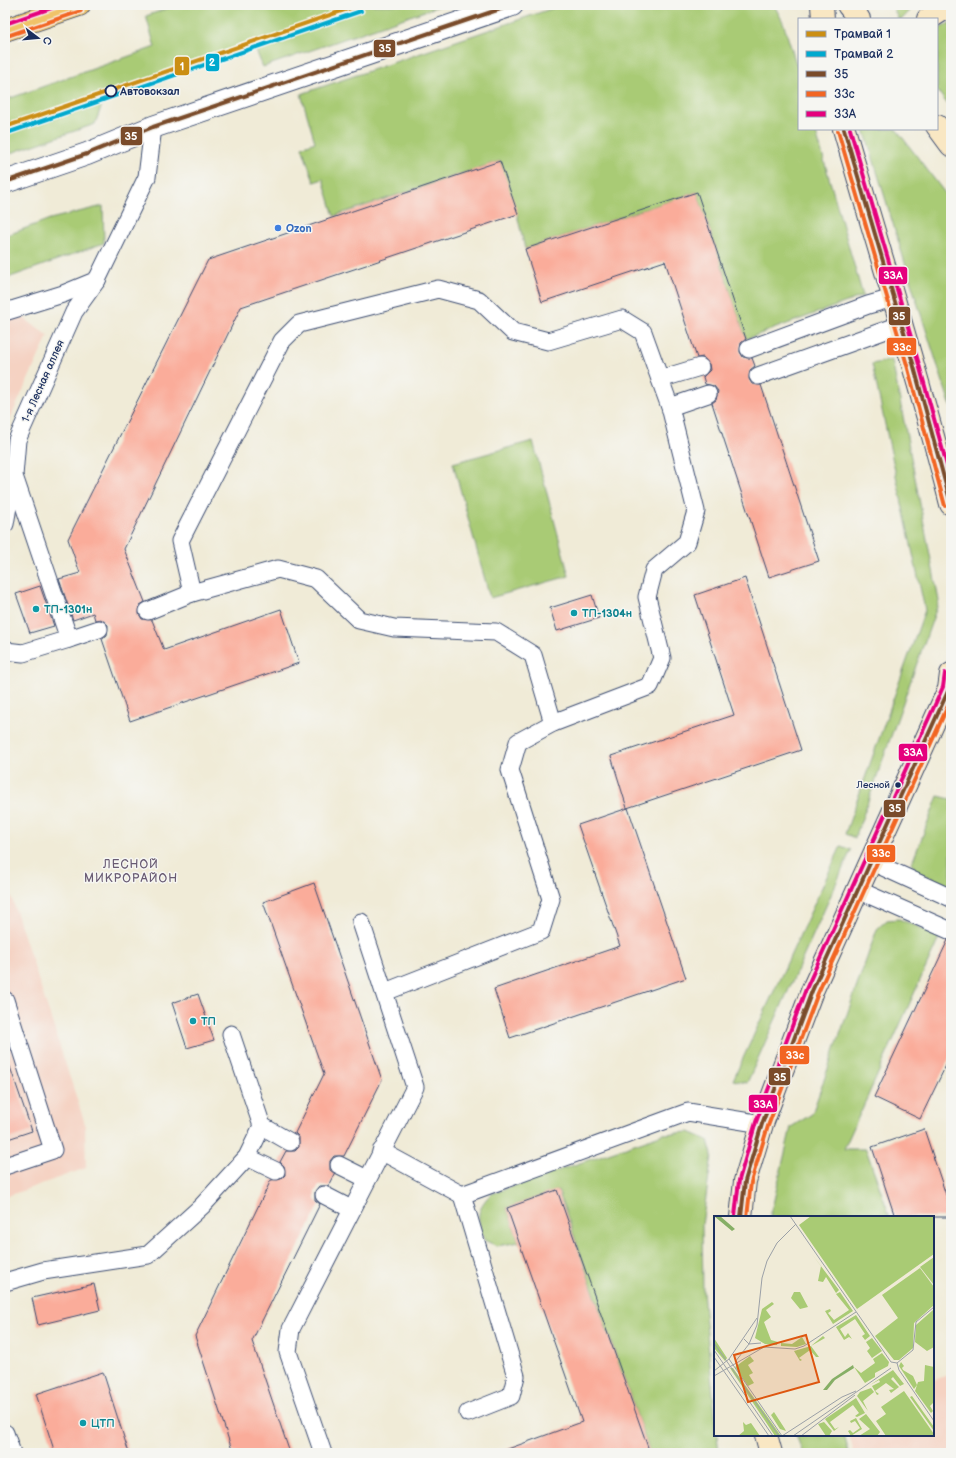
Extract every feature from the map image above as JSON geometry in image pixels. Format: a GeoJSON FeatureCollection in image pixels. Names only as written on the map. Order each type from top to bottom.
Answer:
{"type":"FeatureCollection","features":[{"type":"Feature","properties":{"kind":"main road"},"geometry":{"type":"LineString","coordinates":[[5,30],[79,5]]}},
{"type":"Feature","properties":{"kind":"main road"},"geometry":{"type":"LineString","coordinates":[[822,5],[823,18]]}},
{"type":"Feature","properties":{"kind":"main road"},"geometry":{"type":"LineString","coordinates":[[848,5],[858,18]]}},
{"type":"Feature","properties":{"kind":"main road"},"geometry":{"type":"LineString","coordinates":[[929,18],[944,8],[951,8]]}},
{"type":"Feature","properties":{"kind":"main road"},"geometry":{"type":"LineString","coordinates":[[938,127],[951,145]]}},
{"type":"Feature","properties":{"kind":"main road"},"geometry":{"type":"LineString","coordinates":[[844,130],[892,298],[929,420],[951,504]]}},
{"type":"Feature","properties":{"kind":"main road"},"geometry":{"type":"LineString","coordinates":[[741,1216],[745,1181],[762,1124],[812,991],[950,683]]}},
{"type":"Feature","properties":{"kind":"main road"},"geometry":{"type":"LineString","coordinates":[[766,1436],[772,1453]]}},
{"type":"Feature","properties":{"kind":"street"},"geometry":{"type":"LineString","coordinates":[[5,182],[87,154],[153,127],[512,5]]}},
{"type":"Feature","properties":{"kind":"lane","name":"1-я Лесная аллея"},"geometry":{"type":"LineString","coordinates":[[69,639],[14,476],[17,440],[74,312],[97,280],[147,177],[153,127]]}},
{"type":"Feature","properties":{"kind":"lane"},"geometry":{"type":"LineString","coordinates":[[5,312],[63,294],[97,280]]}},
{"type":"Feature","properties":{"kind":"lane"},"geometry":{"type":"LineString","coordinates":[[192,593],[180,541],[282,341],[299,324],[438,289],[479,300],[512,332],[548,341],[622,319],[643,332],[670,407],[696,511],[687,542],[654,570],[647,597],[662,658],[650,686],[554,723],[518,742],[510,770],[551,899],[541,931],[384,992]]}},
{"type":"Feature","properties":{"kind":"lane"},"geometry":{"type":"LineString","coordinates":[[749,349],[868,305],[892,298]]}},
{"type":"Feature","properties":{"kind":"lane"},"geometry":{"type":"LineString","coordinates":[[758,376],[900,325]]}},
{"type":"Feature","properties":{"kind":"lane"},"geometry":{"type":"LineString","coordinates":[[660,379],[700,367]]}},
{"type":"Feature","properties":{"kind":"lane"},"geometry":{"type":"LineString","coordinates":[[670,407],[708,394]]}},
{"type":"Feature","properties":{"kind":"lane"},"geometry":{"type":"LineString","coordinates":[[5,524],[14,476]]}},
{"type":"Feature","properties":{"kind":"lane"},"geometry":{"type":"LineString","coordinates":[[148,611],[192,593],[278,569],[316,579],[359,620],[394,628],[496,632],[532,655],[554,723]]}},
{"type":"Feature","properties":{"kind":"lane"},"geometry":{"type":"LineString","coordinates":[[5,648],[6,650],[23,653],[99,629]]}},
{"type":"Feature","properties":{"kind":"lane"},"geometry":{"type":"LineString","coordinates":[[870,861],[951,898]]}},
{"type":"Feature","properties":{"kind":"lane"},"geometry":{"type":"LineString","coordinates":[[858,890],[951,931]]}},
{"type":"Feature","properties":{"kind":"lane"},"geometry":{"type":"LineString","coordinates":[[323,1453],[288,1352],[291,1329],[351,1208],[415,1086],[361,922]]}},
{"type":"Feature","properties":{"kind":"lane"},"geometry":{"type":"LineString","coordinates":[[5,1000],[53,1150],[5,1166]]}},
{"type":"Feature","properties":{"kind":"lane"},"geometry":{"type":"LineString","coordinates":[[231,1034],[262,1126],[290,1142]]}},
{"type":"Feature","properties":{"kind":"lane"},"geometry":{"type":"LineString","coordinates":[[462,1195],[688,1112],[762,1124]]}},
{"type":"Feature","properties":{"kind":"lane"},"geometry":{"type":"LineString","coordinates":[[5,1282],[43,1271],[148,1255],[202,1206],[247,1157],[262,1126]]}},
{"type":"Feature","properties":{"kind":"lane"},"geometry":{"type":"LineString","coordinates":[[381,1151],[462,1195],[516,1376],[511,1396],[468,1413]]}},
{"type":"Feature","properties":{"kind":"lane"},"geometry":{"type":"LineString","coordinates":[[247,1157],[276,1171]]}},
{"type":"Feature","properties":{"kind":"lane"},"geometry":{"type":"LineString","coordinates":[[339,1165],[367,1179]]}},
{"type":"Feature","properties":{"kind":"lane"},"geometry":{"type":"LineString","coordinates":[[324,1195],[351,1208]]}},
{"type":"Feature","properties":{"kind":"lane"},"geometry":{"type":"LineString","coordinates":[[5,1433],[12,1453]]}},
{"type":"Feature","properties":{"kind":"shaded area"},"geometry":{"type":"Polygon","coordinates":[[[16,312],[48,336],[5,430],[5,316],[16,312]]]}},
{"type":"Feature","properties":{"kind":"shaded area"},"geometry":{"type":"Polygon","coordinates":[[[5,877],[85,1124],[86,1168],[5,1197],[5,877]]]}},
{"type":"Feature","properties":{"kind":"shaded area"},"geometry":{"type":"Polygon","coordinates":[[[951,1374],[951,1453],[854,1453],[849,1436],[934,1436],[934,1380],[951,1374]]]}},
{"type":"Feature","properties":{"kind":"green space"},"geometry":{"type":"Polygon","coordinates":[[[177,5],[442,5],[263,67],[254,46],[104,99],[95,124],[5,155],[5,100],[155,47],[146,16],[177,5]]]}},
{"type":"Feature","properties":{"kind":"green space"},"geometry":{"type":"Polygon","coordinates":[[[562,5],[774,5],[783,22],[798,70],[798,130],[815,130],[863,296],[746,339],[697,192],[525,249],[517,214],[500,161],[334,216],[323,179],[314,182],[302,147],[315,142],[301,94],[562,5]]]}},
{"type":"Feature","properties":{"kind":"green space"},"geometry":{"type":"Polygon","coordinates":[[[892,5],[916,5],[903,18],[898,18],[892,5]]]}},
{"type":"Feature","properties":{"kind":"green space"},"geometry":{"type":"Polygon","coordinates":[[[951,22],[951,109],[938,91],[938,29],[951,22]]]}},
{"type":"Feature","properties":{"kind":"green space"},"geometry":{"type":"Polygon","coordinates":[[[864,130],[897,130],[951,201],[951,407],[864,130]]]}},
{"type":"Feature","properties":{"kind":"green space"},"geometry":{"type":"Polygon","coordinates":[[[103,206],[104,243],[5,279],[5,236],[50,219],[103,206]]]}},
{"type":"Feature","properties":{"kind":"green space"},"geometry":{"type":"Polygon","coordinates":[[[892,360],[939,601],[855,838],[845,834],[925,610],[872,364],[892,360]]]}},
{"type":"Feature","properties":{"kind":"green space"},"geometry":{"type":"Polygon","coordinates":[[[533,441],[569,576],[490,598],[453,463],[533,441]]]}},
{"type":"Feature","properties":{"kind":"green space"},"geometry":{"type":"Polygon","coordinates":[[[938,796],[951,799],[951,886],[915,871],[912,863],[938,796]]]}},
{"type":"Feature","properties":{"kind":"green space"},"geometry":{"type":"Polygon","coordinates":[[[841,846],[851,850],[747,1083],[733,1080],[841,846]]]}},
{"type":"Feature","properties":{"kind":"green space"},"geometry":{"type":"Polygon","coordinates":[[[899,919],[940,936],[844,1149],[866,1149],[890,1216],[770,1216],[791,1127],[812,1114],[877,929],[887,920],[899,919]]]}},
{"type":"Feature","properties":{"kind":"green space"},"geometry":{"type":"Polygon","coordinates":[[[689,1132],[708,1140],[712,1155],[702,1225],[703,1292],[714,1405],[714,1436],[717,1436],[719,1453],[650,1453],[558,1190],[507,1208],[519,1242],[497,1246],[484,1240],[479,1221],[482,1205],[491,1194],[663,1134],[689,1132]]]}},
{"type":"Feature","properties":{"kind":"green space"},"geometry":{"type":"Polygon","coordinates":[[[796,1436],[844,1436],[849,1453],[803,1453],[796,1436]]]}},
{"type":"Feature","properties":{"kind":"building"},"geometry":{"type":"Polygon","coordinates":[[[500,161],[518,214],[241,307],[124,549],[145,602],[140,605],[139,614],[142,619],[152,620],[164,650],[281,609],[299,663],[130,721],[102,639],[107,635],[108,625],[101,619],[95,620],[93,613],[73,620],[59,579],[80,573],[68,539],[208,260],[500,161]]]}},
{"type":"Feature","properties":{"kind":"building"},"geometry":{"type":"Polygon","coordinates":[[[697,192],[746,339],[741,343],[740,352],[743,357],[752,358],[755,366],[750,370],[749,379],[752,384],[761,385],[819,561],[769,577],[712,403],[716,400],[718,391],[714,386],[705,384],[703,377],[710,370],[709,364],[703,357],[697,358],[665,261],[542,302],[525,249],[697,192]]]}},
{"type":"Feature","properties":{"kind":"building"},"geometry":{"type":"Polygon","coordinates":[[[745,578],[801,750],[627,808],[611,756],[734,715],[695,595],[745,578]]]}},
{"type":"Feature","properties":{"kind":"building","name":"ТП-1301н"},"geometry":{"type":"Polygon","coordinates":[[[40,586],[54,626],[30,633],[16,594],[40,586]]]}},
{"type":"Feature","properties":{"kind":"building","name":"ТП-1304н"},"geometry":{"type":"Polygon","coordinates":[[[592,595],[599,618],[557,631],[550,608],[592,595]]]}},
{"type":"Feature","properties":{"kind":"building"},"geometry":{"type":"Polygon","coordinates":[[[628,808],[686,978],[510,1038],[494,989],[620,946],[578,825],[628,808]]]}},
{"type":"Feature","properties":{"kind":"building"},"geometry":{"type":"Polygon","coordinates":[[[314,883],[382,1080],[344,1156],[334,1156],[330,1161],[330,1170],[335,1174],[329,1186],[319,1186],[315,1191],[315,1200],[320,1204],[252,1341],[290,1453],[233,1453],[195,1336],[271,1180],[281,1179],[285,1175],[284,1166],[280,1162],[286,1151],[295,1151],[299,1147],[299,1137],[295,1133],[324,1074],[263,902],[314,883]]]}},
{"type":"Feature","properties":{"kind":"building"},"geometry":{"type":"Polygon","coordinates":[[[948,940],[951,941],[951,1055],[920,1119],[874,1097],[948,940]]]}},
{"type":"Feature","properties":{"kind":"building","name":"ТП"},"geometry":{"type":"Polygon","coordinates":[[[198,994],[214,1040],[187,1048],[172,1003],[198,994]]]}},
{"type":"Feature","properties":{"kind":"building"},"geometry":{"type":"Polygon","coordinates":[[[9,1064],[32,1131],[5,1140],[5,1065],[9,1064]]]}},
{"type":"Feature","properties":{"kind":"building"},"geometry":{"type":"Polygon","coordinates":[[[924,1129],[951,1210],[951,1217],[895,1216],[872,1147],[924,1129]]]}},
{"type":"Feature","properties":{"kind":"building"},"geometry":{"type":"Polygon","coordinates":[[[557,1190],[650,1453],[506,1453],[505,1450],[582,1422],[507,1208],[557,1190]]]}},
{"type":"Feature","properties":{"kind":"building"},"geometry":{"type":"Polygon","coordinates":[[[94,1284],[100,1310],[38,1325],[32,1298],[94,1284]]]}},
{"type":"Feature","properties":{"kind":"building","name":"ЦТП"},"geometry":{"type":"Polygon","coordinates":[[[103,1372],[129,1453],[55,1453],[36,1394],[103,1372]]]}},
{"type":"Feature","properties":{"kind":"tram line","name":"1"},"geometry":{"type":"LineString","coordinates":[[5,127],[359,5]]}},
{"type":"Feature","properties":{"kind":"tram line","name":"2"},"geometry":{"type":"LineString","coordinates":[[7,133],[361,11]]}},
{"type":"Feature","properties":{"kind":"transit line","name":"33А"},"geometry":{"type":"LineString","coordinates":[[5,24],[60,5]]}},
{"type":"Feature","properties":{"kind":"transit line","name":"35"},"geometry":{"type":"LineString","coordinates":[[5,182],[87,154],[153,127],[512,5]]}},
{"type":"Feature","properties":{"kind":"transit line","name":"33с"},"geometry":{"type":"LineString","coordinates":[[7,36],[81,11]]}},
{"type":"Feature","properties":{"kind":"transit line","name":"35"},"geometry":{"type":"LineString","coordinates":[[844,130],[913,363],[951,504]]}},
{"type":"Feature","properties":{"kind":"transit line","name":"33А"},"geometry":{"type":"LineString","coordinates":[[850,130],[951,480]]}},
{"type":"Feature","properties":{"kind":"transit line","name":"33с"},"geometry":{"type":"LineString","coordinates":[[838,131],[907,365],[945,506]]}},
{"type":"Feature","properties":{"kind":"transit line","name":"33А"},"geometry":{"type":"LineString","coordinates":[[735,1216],[739,1180],[756,1122],[806,989],[943,687],[945,673]]}},
{"type":"Feature","properties":{"kind":"transit line","name":"35"},"geometry":{"type":"LineString","coordinates":[[741,1216],[745,1181],[762,1124],[812,991],[949,689],[951,674]]}},
{"type":"Feature","properties":{"kind":"transit line","name":"33с"},"geometry":{"type":"LineString","coordinates":[[747,1216],[751,1182],[768,1126],[818,993],[951,699]]}},
{"type":"Feature","properties":{"kind":"place","name":"Автовокзал"},"geometry":{"type":"Point","coordinates":[111,91]}},
{"type":"Feature","properties":{"kind":"place","name":"Ozon"},"geometry":{"type":"Point","coordinates":[278,228]}},
{"type":"Feature","properties":{"kind":"place","name":"ТП-1301н"},"geometry":{"type":"Point","coordinates":[36,609]}},
{"type":"Feature","properties":{"kind":"place","name":"ТП-1304н"},"geometry":{"type":"Point","coordinates":[574,613]}},
{"type":"Feature","properties":{"kind":"place","name":"Лесной"},"geometry":{"type":"Point","coordinates":[898,785]}},
{"type":"Feature","properties":{"kind":"place","name":"ТП"},"geometry":{"type":"Point","coordinates":[193,1021]}},
{"type":"Feature","properties":{"kind":"place","name":"ЦТП"},"geometry":{"type":"Point","coordinates":[83,1423]}},
{"type":"Feature","properties":{"kind":"district","name":"ЛЕСНОЙ МИКРОРАЙОН"},"geometry":{"type":"Point","coordinates":[131,871]}}]}
